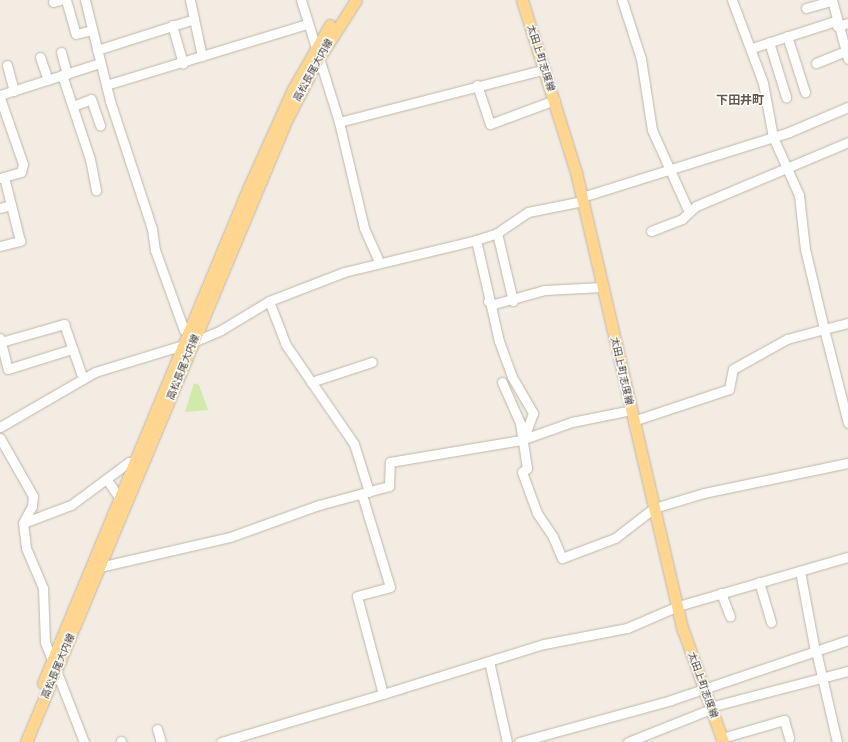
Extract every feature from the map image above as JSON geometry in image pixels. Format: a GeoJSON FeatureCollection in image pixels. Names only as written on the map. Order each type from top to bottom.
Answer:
{"type":"FeatureCollection","features":[{"type":"Feature","properties":{"kind":"main road","name":"高松長尾大内線"},"geometry":{"type":"LineString","coordinates":[[95,568],[119,497],[259,174],[316,55],[347,0]]}},
{"type":"Feature","properties":{"kind":"main road","name":"高松長尾大内線"},"geometry":{"type":"LineString","coordinates":[[316,55],[356,0]]}},
{"type":"Feature","properties":{"kind":"main road","name":"太田上町志度線"},"geometry":{"type":"LineString","coordinates":[[522,0],[545,69],[582,199],[678,606],[722,740]]}},
{"type":"Feature","properties":{"kind":"main road","name":"高松長尾大内線"},"geometry":{"type":"LineString","coordinates":[[17,742],[95,568],[188,340]]}},
{"type":"Feature","properties":{"kind":"main road","name":"高松長尾大内線"},"geometry":{"type":"LineString","coordinates":[[26,742],[53,664]]}},
{"type":"Feature","properties":{"kind":"street"},"geometry":{"type":"LineString","coordinates":[[66,0],[76,34],[92,30]]}},
{"type":"Feature","properties":{"kind":"street"},"geometry":{"type":"LineString","coordinates":[[85,0],[106,85],[163,275],[188,340]]}},
{"type":"Feature","properties":{"kind":"street"},"geometry":{"type":"LineString","coordinates":[[190,0],[202,56]]}},
{"type":"Feature","properties":{"kind":"street"},"geometry":{"type":"LineString","coordinates":[[301,0],[316,55],[339,122],[364,228],[379,261]]}},
{"type":"Feature","properties":{"kind":"street"},"geometry":{"type":"LineString","coordinates":[[622,0],[641,59],[652,130],[672,169],[677,193],[688,212]]}},
{"type":"Feature","properties":{"kind":"street"},"geometry":{"type":"LineString","coordinates":[[732,0],[752,48],[763,83],[773,137],[799,196],[805,249],[848,423]]}},
{"type":"Feature","properties":{"kind":"street"},"geometry":{"type":"LineString","coordinates":[[806,8],[832,0],[836,23],[847,55],[816,63]]}},
{"type":"Feature","properties":{"kind":"street"},"geometry":{"type":"LineString","coordinates":[[97,50],[149,36],[154,29],[194,19]]}},
{"type":"Feature","properties":{"kind":"street"},"geometry":{"type":"LineString","coordinates":[[752,48],[787,36],[836,23],[848,23]]}},
{"type":"Feature","properties":{"kind":"street"},"geometry":{"type":"LineString","coordinates":[[106,85],[307,24]]}},
{"type":"Feature","properties":{"kind":"street"},"geometry":{"type":"LineString","coordinates":[[172,25],[183,62]]}},
{"type":"Feature","properties":{"kind":"street"},"geometry":{"type":"LineString","coordinates":[[787,36],[805,92]]}},
{"type":"Feature","properties":{"kind":"street"},"geometry":{"type":"LineString","coordinates":[[769,42],[786,97]]}},
{"type":"Feature","properties":{"kind":"street"},"geometry":{"type":"LineString","coordinates":[[61,52],[73,106],[90,159],[96,190]]}},
{"type":"Feature","properties":{"kind":"street"},"geometry":{"type":"LineString","coordinates":[[40,57],[48,80]]}},
{"type":"Feature","properties":{"kind":"street"},"geometry":{"type":"LineString","coordinates":[[0,246],[20,242],[11,205],[2,178],[21,172],[23,164],[0,97],[100,63]]}},
{"type":"Feature","properties":{"kind":"street"},"geometry":{"type":"LineString","coordinates":[[6,65],[14,91]]}},
{"type":"Feature","properties":{"kind":"street"},"geometry":{"type":"LineString","coordinates":[[339,122],[477,85],[545,69]]}},
{"type":"Feature","properties":{"kind":"street"},"geometry":{"type":"LineString","coordinates":[[477,85],[490,124],[554,100]]}},
{"type":"Feature","properties":{"kind":"street"},"geometry":{"type":"LineString","coordinates":[[73,106],[91,99],[100,125]]}},
{"type":"Feature","properties":{"kind":"street"},"geometry":{"type":"LineString","coordinates":[[0,427],[83,379],[188,340],[221,330],[269,301],[379,261],[476,240],[497,233],[528,212],[582,199],[773,137],[848,107]]}},
{"type":"Feature","properties":{"kind":"street"},"geometry":{"type":"LineString","coordinates":[[651,231],[682,220],[688,212],[739,187],[786,169],[848,142]]}},
{"type":"Feature","properties":{"kind":"street"},"geometry":{"type":"LineString","coordinates":[[0,208],[11,205]]}},
{"type":"Feature","properties":{"kind":"street"},"geometry":{"type":"LineString","coordinates":[[497,233],[513,301]]}},
{"type":"Feature","properties":{"kind":"street"},"geometry":{"type":"LineString","coordinates":[[476,240],[488,301],[506,362],[533,413],[523,438]]}},
{"type":"Feature","properties":{"kind":"street"},"geometry":{"type":"LineString","coordinates":[[488,301],[494,304],[513,301],[545,290],[602,287]]}},
{"type":"Feature","properties":{"kind":"street"},"geometry":{"type":"LineString","coordinates":[[269,301],[286,345],[354,444],[390,587],[357,596],[383,694]]}},
{"type":"Feature","properties":{"kind":"street"},"geometry":{"type":"LineString","coordinates":[[95,568],[216,540],[319,505],[366,494],[391,484],[387,470],[390,462],[523,438],[572,422],[632,416],[729,389],[733,369],[787,339],[848,323]]}},
{"type":"Feature","properties":{"kind":"street"},"geometry":{"type":"LineString","coordinates":[[72,349],[8,368],[1,340],[64,324],[83,379]]}},
{"type":"Feature","properties":{"kind":"street"},"geometry":{"type":"LineString","coordinates":[[311,382],[372,362]]}},
{"type":"Feature","properties":{"kind":"street"},"geometry":{"type":"LineString","coordinates":[[502,382],[516,410],[523,438],[527,468],[522,472],[537,513],[553,537],[562,558],[615,538],[654,508],[704,493],[848,463]]}},
{"type":"Feature","properties":{"kind":"street"},"geometry":{"type":"LineString","coordinates":[[0,438],[33,496],[32,506],[23,523],[27,553],[43,588],[43,629],[53,664],[84,742]]}},
{"type":"Feature","properties":{"kind":"street"},"geometry":{"type":"LineString","coordinates":[[23,523],[71,505],[108,480],[129,462],[134,464]]}},
{"type":"Feature","properties":{"kind":"street"},"geometry":{"type":"LineString","coordinates":[[108,480],[119,497]]}},
{"type":"Feature","properties":{"kind":"street"},"geometry":{"type":"LineString","coordinates":[[221,742],[544,644],[627,628],[678,606],[848,557]]}},
{"type":"Feature","properties":{"kind":"street"},"geometry":{"type":"LineString","coordinates":[[800,571],[823,678],[834,741]]}},
{"type":"Feature","properties":{"kind":"street"},"geometry":{"type":"LineString","coordinates":[[759,582],[771,622]]}},
{"type":"Feature","properties":{"kind":"street"},"geometry":{"type":"LineString","coordinates":[[721,593],[730,616]]}},
{"type":"Feature","properties":{"kind":"street"},"geometry":{"type":"LineString","coordinates":[[519,742],[704,688],[848,640]]}},
{"type":"Feature","properties":{"kind":"street"},"geometry":{"type":"LineString","coordinates":[[489,661],[507,742]]}},
{"type":"Feature","properties":{"kind":"street"},"geometry":{"type":"LineString","coordinates":[[628,742],[711,708],[848,671]]}},
{"type":"Feature","properties":{"kind":"street"},"geometry":{"type":"LineString","coordinates":[[722,740],[784,720],[789,738]]}},
{"type":"Feature","properties":{"kind":"street"},"geometry":{"type":"LineString","coordinates":[[157,729],[161,742]]}},
{"type":"Feature","properties":{"kind":"green space"},"geometry":{"type":"Polygon","coordinates":[[[194,383],[199,385],[208,410],[185,412],[194,383]]]}},
{"type":"Feature","properties":{"kind":"district","name":"下田井町"},"geometry":{"type":"Point","coordinates":[740,100]}}]}
